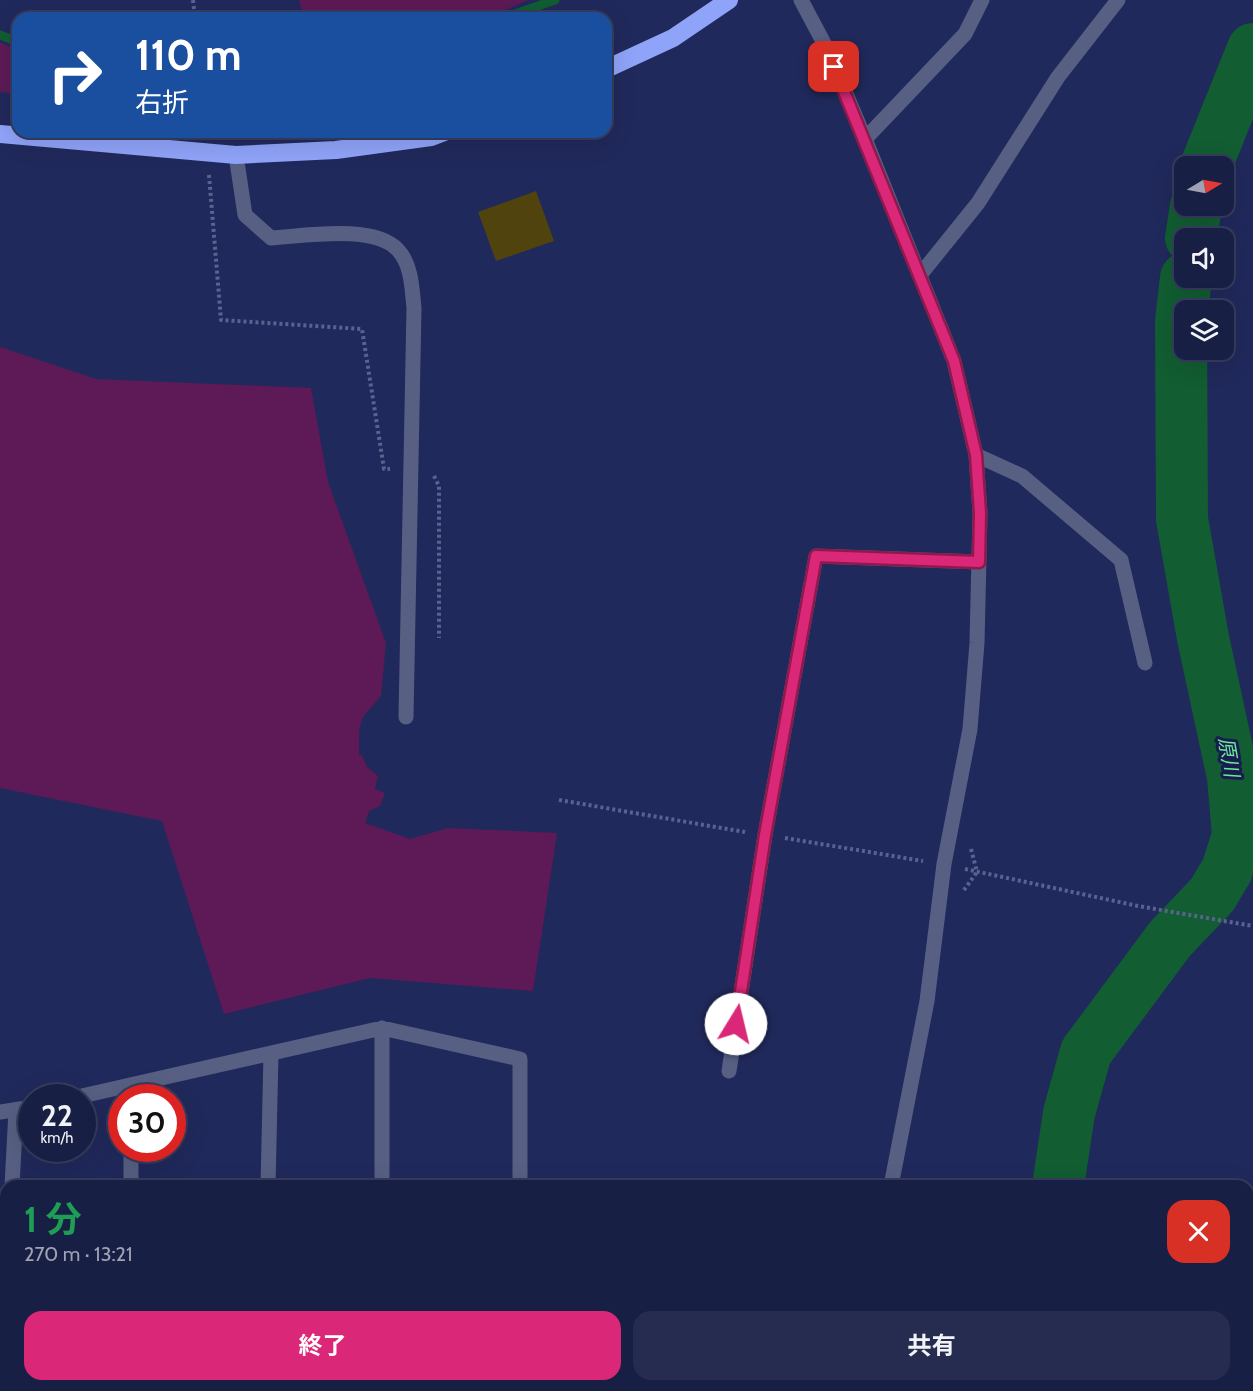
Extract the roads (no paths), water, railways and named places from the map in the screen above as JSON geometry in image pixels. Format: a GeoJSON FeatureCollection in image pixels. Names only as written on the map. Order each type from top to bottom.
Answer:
{"type":"FeatureCollection","features":[{"type":"Feature","properties":{"kind":"highway"},"geometry":{"type":"LineString","coordinates":[[612,66],[673,38],[729,0]]}},
{"type":"Feature","properties":{"kind":"highway"},"geometry":{"type":"LineString","coordinates":[[45,138],[236,155],[336,150],[423,138]]}},
{"type":"Feature","properties":{"kind":"street"},"geometry":{"type":"LineString","coordinates":[[801,0],[827,49],[954,361],[976,455],[980,513],[977,643],[969,729],[944,864],[927,1001],[892,1180]]}},
{"type":"Feature","properties":{"kind":"street"},"geometry":{"type":"LineString","coordinates":[[865,139],[965,34],[982,0]]}},
{"type":"Feature","properties":{"kind":"street"},"geometry":{"type":"LineString","coordinates":[[920,276],[978,203],[1058,77],[1118,0]]}},
{"type":"Feature","properties":{"kind":"street"},"geometry":{"type":"LineString","coordinates":[[236,155],[245,215],[271,238],[354,234],[380,238],[399,251],[410,274],[414,308],[406,717]]}},
{"type":"Feature","properties":{"kind":"street"},"geometry":{"type":"LineString","coordinates":[[976,455],[1022,476],[1121,560],[1145,663]]}},
{"type":"Feature","properties":{"kind":"street"},"geometry":{"type":"LineString","coordinates":[[729,1071],[765,835],[816,556],[979,562]]}},
{"type":"Feature","properties":{"kind":"street"},"geometry":{"type":"LineString","coordinates":[[382,1028],[382,1180]]}},
{"type":"Feature","properties":{"kind":"street"},"geometry":{"type":"LineString","coordinates":[[158,1084],[382,1028],[520,1059],[520,1180]]}},
{"type":"Feature","properties":{"kind":"street"},"geometry":{"type":"LineString","coordinates":[[268,1180],[271,1054]]}},
{"type":"Feature","properties":{"kind":"street"},"geometry":{"type":"LineString","coordinates":[[0,1112],[18,1110]]}},
{"type":"Feature","properties":{"kind":"street"},"geometry":{"type":"LineString","coordinates":[[13,1180],[18,1148]]}},
{"type":"Feature","properties":{"kind":"street"},"geometry":{"type":"LineString","coordinates":[[131,1180],[132,1162]]}},
{"type":"Feature","properties":{"kind":"waterway"},"geometry":{"type":"LineString","coordinates":[[521,12],[555,0]]}},
{"type":"Feature","properties":{"kind":"waterway"},"geometry":{"type":"LineString","coordinates":[[0,35],[12,40]]}},
{"type":"Feature","properties":{"kind":"waterway","name":"原川"},"geometry":{"type":"LineString","coordinates":[[1210,156],[1253,49]]}},
{"type":"Feature","properties":{"kind":"waterway","name":"原川"},"geometry":{"type":"LineString","coordinates":[[1193,228],[1194,216]]}},
{"type":"Feature","properties":{"kind":"waterway","name":"原川"},"geometry":{"type":"LineString","coordinates":[[1059,1180],[1069,1113],[1086,1052],[1170,939],[1212,895],[1227,870],[1238,835],[1233,777],[1203,638],[1182,519],[1181,321],[1185,288]]}}]}
